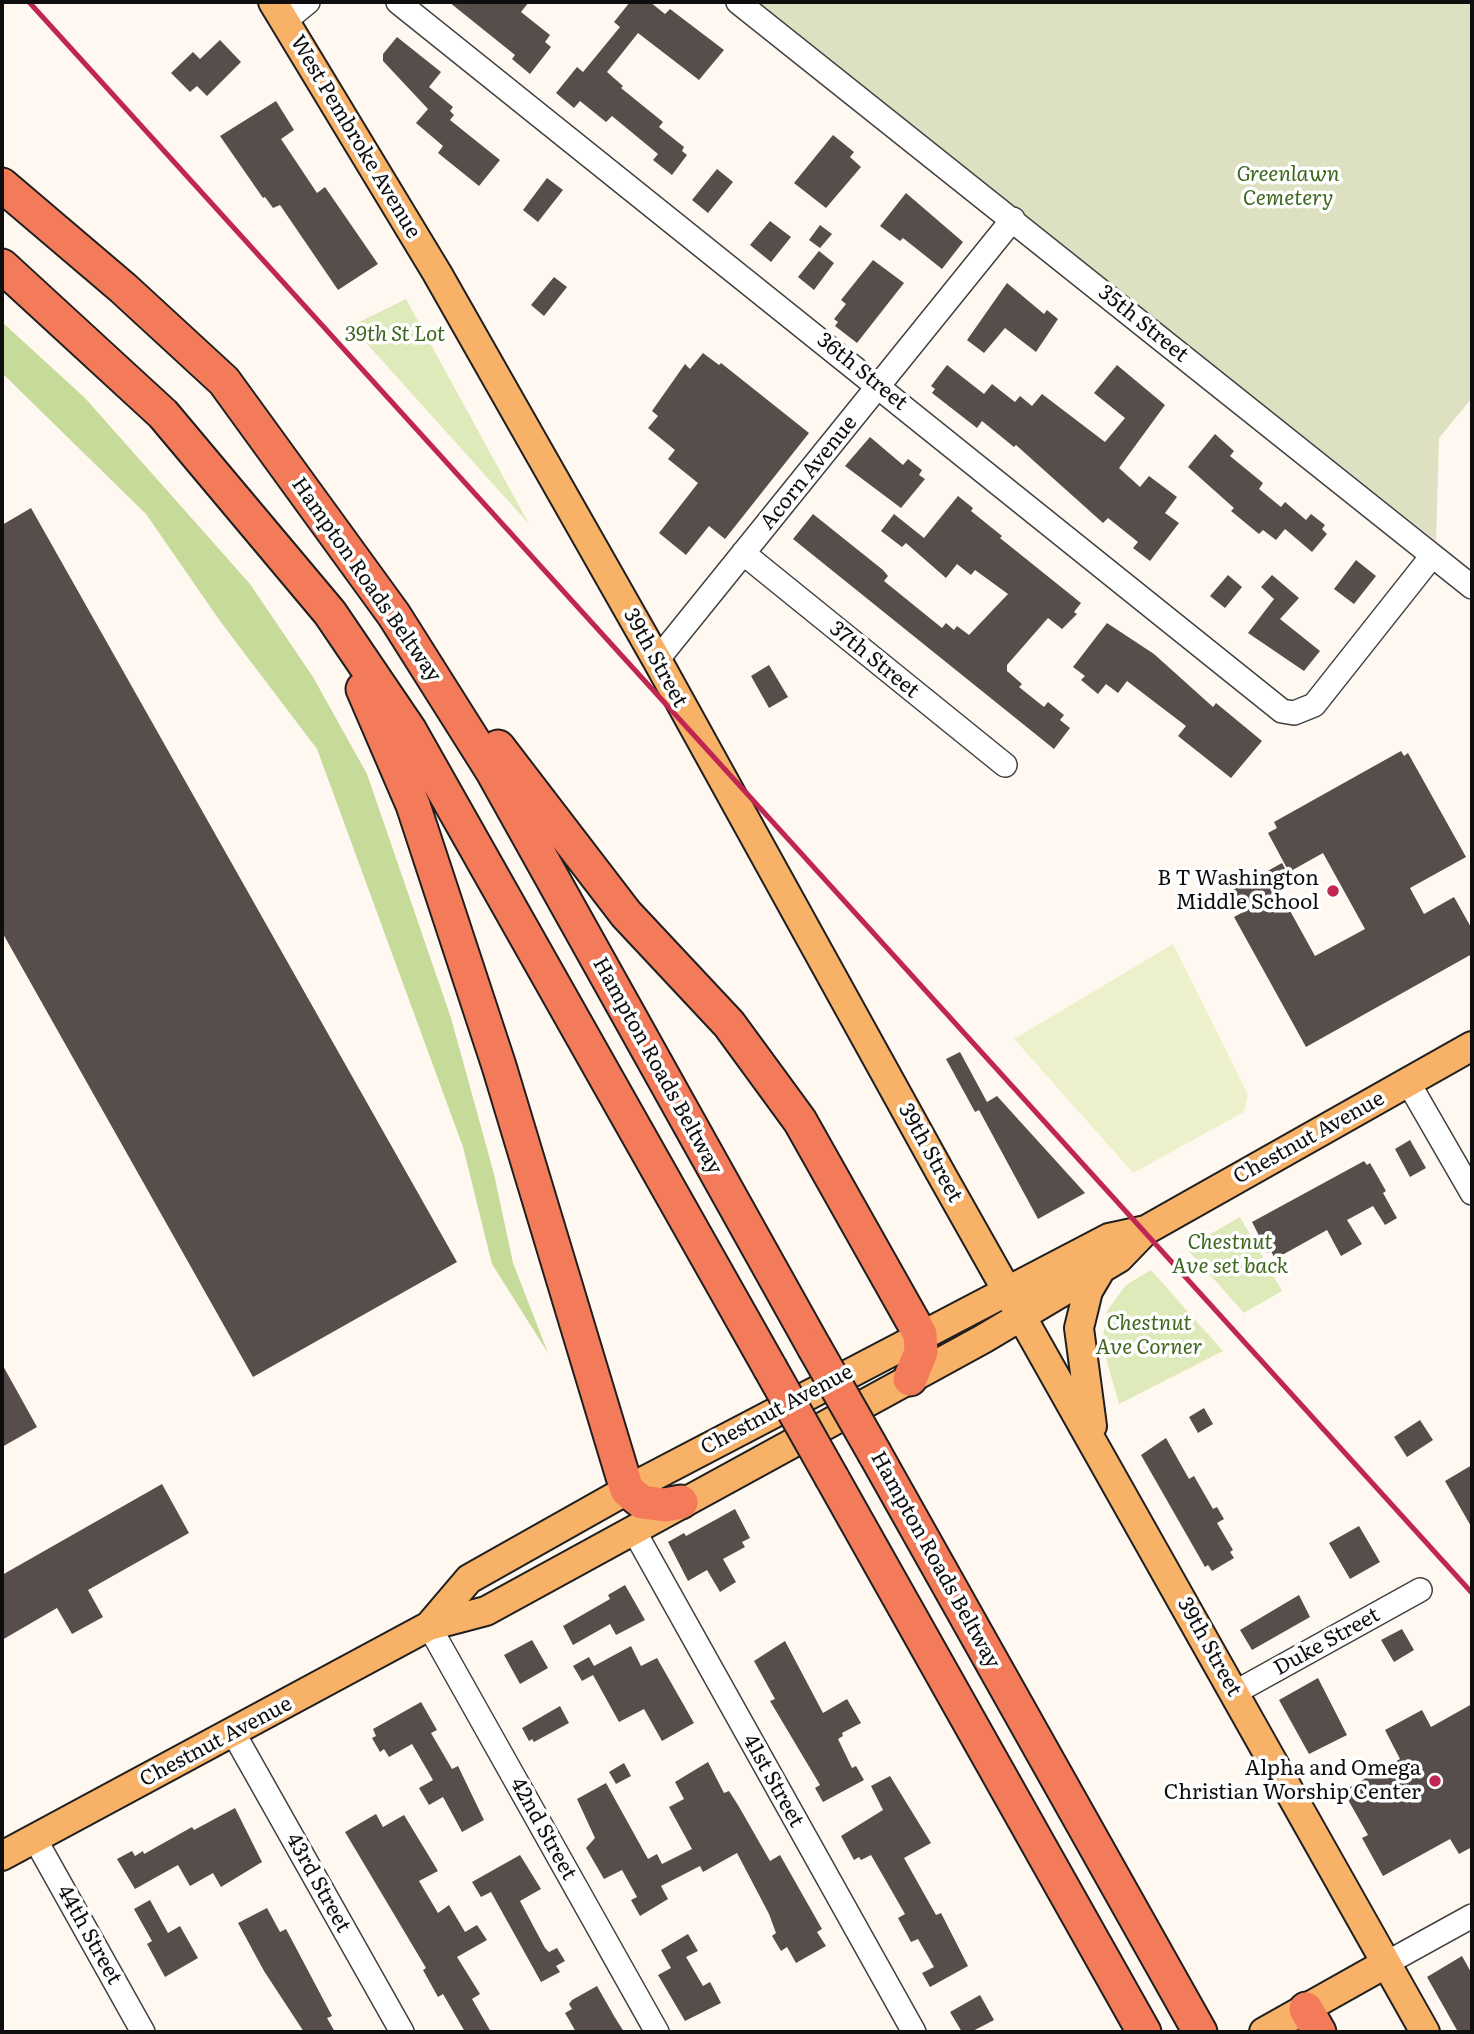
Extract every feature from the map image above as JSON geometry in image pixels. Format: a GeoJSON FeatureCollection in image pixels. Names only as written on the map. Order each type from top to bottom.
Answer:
{"type":"FeatureCollection","features":[{"type":"Feature","properties":{"kind":"highway","name":"Hampton Roads Beltway"},"geometry":{"type":"LineString","coordinates":[[2,185],[124,288],[223,381],[394,615],[493,772],[1196,2024]]}},
{"type":"Feature","properties":{"kind":"highway"},"geometry":{"type":"LineString","coordinates":[[2,266],[163,414],[330,613],[411,731],[1144,2032]]}},
{"type":"Feature","properties":{"kind":"highway"},"geometry":{"type":"LineString","coordinates":[[330,613],[413,805],[499,1066],[627,1490],[642,1502],[665,1505],[681,1502]]}},
{"type":"Feature","properties":{"kind":"highway"},"geometry":{"type":"LineString","coordinates":[[394,615],[626,914],[729,1024],[800,1121],[920,1334],[921,1352],[909,1379]]}},
{"type":"Feature","properties":{"kind":"main road","name":"West Pembroke Avenue"},"geometry":{"type":"LineString","coordinates":[[279,11],[437,273]]}},
{"type":"Feature","properties":{"kind":"main road","name":"39th Street"},"geometry":{"type":"LineString","coordinates":[[437,273],[657,660],[1006,1289],[1425,2032]]}},
{"type":"Feature","properties":{"kind":"main road","name":"Chestnut Avenue"},"geometry":{"type":"LineString","coordinates":[[2,1856],[234,1734],[429,1626],[486,1611],[909,1379],[1119,1258],[1146,1230],[1472,1046]]}},
{"type":"Feature","properties":{"kind":"main road","name":"Chestnut Avenue"},"geometry":{"type":"LineString","coordinates":[[429,1626],[469,1579],[627,1490],[1006,1289],[1109,1238],[1146,1230]]}},
{"type":"Feature","properties":{"kind":"main road"},"geometry":{"type":"LineString","coordinates":[[1095,1446],[1079,1328],[1088,1291],[1102,1268]]}},
{"type":"Feature","properties":{"kind":"main road"},"geometry":{"type":"LineString","coordinates":[[1264,2032],[1312,2021],[1385,1964]]}},
{"type":"Feature","properties":{"kind":"street"},"geometry":{"type":"LineString","coordinates":[[279,11],[308,2]]}},
{"type":"Feature","properties":{"kind":"street","name":"36th Street"},"geometry":{"type":"LineString","coordinates":[[398,2],[879,386],[1272,705],[1294,713],[1305,711],[1326,690],[1432,555]]}},
{"type":"Feature","properties":{"kind":"street","name":"35th Street"},"geometry":{"type":"LineString","coordinates":[[738,2],[1472,587]]}},
{"type":"Feature","properties":{"kind":"street","name":"Acorn Avenue"},"geometry":{"type":"LineString","coordinates":[[657,660],[1013,219]]}},
{"type":"Feature","properties":{"kind":"street","name":"37th Street"},"geometry":{"type":"LineString","coordinates":[[743,553],[1005,765]]}},
{"type":"Feature","properties":{"kind":"street"},"geometry":{"type":"LineString","coordinates":[[1408,1082],[1472,1193]]}},
{"type":"Feature","properties":{"kind":"street","name":"41st Street"},"geometry":{"type":"LineString","coordinates":[[633,1529],[914,2032]]}},
{"type":"Feature","properties":{"kind":"street","name":"Duke Street"},"geometry":{"type":"LineString","coordinates":[[1234,1693],[1420,1590]]}},
{"type":"Feature","properties":{"kind":"street","name":"42nd Street"},"geometry":{"type":"LineString","coordinates":[[429,1626],[657,2032]]}},
{"type":"Feature","properties":{"kind":"street","name":"43rd Street"},"geometry":{"type":"LineString","coordinates":[[234,1734],[402,2032]]}},
{"type":"Feature","properties":{"kind":"street","name":"44th Street"},"geometry":{"type":"LineString","coordinates":[[35,1839],[144,2032]]}},
{"type":"Feature","properties":{"kind":"street"},"geometry":{"type":"LineString","coordinates":[[1385,1964],[1472,1916]]}},
{"type":"Feature","properties":{"kind":"green space","name":"Greenlawn Cemetery"},"geometry":{"type":"Polygon","coordinates":[[[756,2],[1472,2],[1472,398],[1439,438],[1436,541],[756,2]]]}},
{"type":"Feature","properties":{"kind":"green space","name":"39th St Lot"},"geometry":{"type":"Polygon","coordinates":[[[406,299],[529,524],[351,326],[406,299]]]}},
{"type":"Feature","properties":{"kind":"green space"},"geometry":{"type":"Polygon","coordinates":[[[2,322],[85,398],[250,584],[313,677],[367,774],[451,1018],[494,1174],[513,1263],[548,1353],[492,1264],[463,1147],[317,749],[220,621],[146,514],[2,373],[2,322]]]}},
{"type":"Feature","properties":{"kind":"green space"},"geometry":{"type":"Polygon","coordinates":[[[1173,944],[1248,1095],[1244,1112],[1133,1173],[1014,1039],[1173,944]]]}},
{"type":"Feature","properties":{"kind":"green space","name":"Chestnut Ave set back"},"geometry":{"type":"Polygon","coordinates":[[[1240,1217],[1282,1291],[1244,1313],[1186,1248],[1240,1217]]]}},
{"type":"Feature","properties":{"kind":"green space","name":"Chestnut Ave Corner"},"geometry":{"type":"Polygon","coordinates":[[[1151,1270],[1223,1351],[1119,1404],[1102,1344],[1107,1311],[1126,1285],[1151,1270]]]}},
{"type":"Feature","properties":{"kind":"building"},"geometry":{"type":"Polygon","coordinates":[[[449,2],[529,2],[521,12],[550,35],[545,42],[551,47],[530,74],[512,59],[515,55],[449,2]]]}},
{"type":"Feature","properties":{"kind":"building"},"geometry":{"type":"Polygon","coordinates":[[[630,2],[650,2],[665,14],[670,9],[724,50],[699,80],[638,33],[607,72],[623,86],[621,88],[663,122],[659,127],[684,147],[682,151],[687,155],[672,175],[653,160],[658,154],[612,116],[606,122],[580,101],[574,108],[556,93],[577,67],[583,72],[620,27],[614,22],[630,2]]]}},
{"type":"Feature","properties":{"kind":"building"},"geometry":{"type":"Polygon","coordinates":[[[397,37],[441,72],[429,87],[453,107],[450,111],[454,115],[450,120],[500,160],[479,186],[438,153],[443,146],[416,123],[428,109],[383,61],[383,54],[397,37]]]}},
{"type":"Feature","properties":{"kind":"building"},"geometry":{"type":"Polygon","coordinates":[[[220,40],[241,62],[207,96],[197,86],[190,92],[171,73],[193,52],[200,59],[220,40]]]}},
{"type":"Feature","properties":{"kind":"building"},"geometry":{"type":"Polygon","coordinates":[[[276,101],[294,130],[281,139],[317,193],[325,187],[378,264],[338,290],[280,205],[273,208],[265,197],[263,198],[220,136],[276,101]]]}},
{"type":"Feature","properties":{"kind":"building"},"geometry":{"type":"Polygon","coordinates":[[[833,135],[854,152],[850,157],[861,167],[826,208],[794,183],[833,135]]]}},
{"type":"Feature","properties":{"kind":"building"},"geometry":{"type":"Polygon","coordinates":[[[717,169],[733,182],[708,213],[692,200],[717,169]]]}},
{"type":"Feature","properties":{"kind":"building"},"geometry":{"type":"Polygon","coordinates":[[[547,178],[563,190],[538,222],[523,210],[547,178]]]}},
{"type":"Feature","properties":{"kind":"building"},"geometry":{"type":"Polygon","coordinates":[[[906,193],[963,242],[942,269],[903,238],[900,241],[880,226],[906,193]]]}},
{"type":"Feature","properties":{"kind":"building"},"geometry":{"type":"Polygon","coordinates":[[[770,221],[791,237],[771,262],[750,245],[770,221]]]}},
{"type":"Feature","properties":{"kind":"building"},"geometry":{"type":"Polygon","coordinates":[[[820,225],[832,234],[820,248],[809,240],[820,225]]]}},
{"type":"Feature","properties":{"kind":"building"},"geometry":{"type":"Polygon","coordinates":[[[819,251],[834,263],[814,290],[798,277],[819,251]]]}},
{"type":"Feature","properties":{"kind":"building"},"geometry":{"type":"Polygon","coordinates":[[[873,260],[904,283],[857,343],[835,326],[838,322],[834,319],[846,304],[841,300],[873,260]]]}},
{"type":"Feature","properties":{"kind":"building"},"geometry":{"type":"Polygon","coordinates":[[[554,277],[567,287],[544,316],[531,305],[554,277]]]}},
{"type":"Feature","properties":{"kind":"building"},"geometry":{"type":"Polygon","coordinates":[[[1007,283],[1044,314],[1047,310],[1058,319],[1036,352],[1005,328],[984,353],[967,340],[1007,283]]]}},
{"type":"Feature","properties":{"kind":"building"},"geometry":{"type":"Polygon","coordinates":[[[703,353],[719,365],[721,363],[809,433],[725,539],[709,526],[686,555],[659,533],[698,483],[668,459],[675,450],[648,428],[658,416],[652,411],[685,364],[690,369],[703,353]]]}},
{"type":"Feature","properties":{"kind":"building"},"geometry":{"type":"Polygon","coordinates":[[[947,365],[984,394],[992,384],[1015,402],[1020,396],[1032,406],[1042,394],[1105,442],[1125,418],[1094,393],[1117,365],[1165,405],[1119,468],[1140,487],[1149,476],[1177,497],[1165,513],[1179,523],[1150,561],[1133,548],[1138,542],[1108,518],[1103,523],[1016,445],[1014,447],[982,421],[977,428],[932,393],[935,389],[931,386],[947,365]]]}},
{"type":"Feature","properties":{"kind":"building"},"geometry":{"type":"Polygon","coordinates":[[[1215,434],[1234,451],[1230,456],[1263,483],[1259,489],[1281,507],[1285,502],[1306,520],[1311,514],[1325,525],[1322,529],[1327,534],[1312,552],[1285,529],[1276,540],[1263,530],[1259,534],[1231,511],[1234,508],[1188,467],[1215,434]]]}},
{"type":"Feature","properties":{"kind":"building"},"geometry":{"type":"Polygon","coordinates":[[[870,437],[903,465],[908,459],[922,470],[919,475],[925,479],[901,508],[845,466],[870,437]]]}},
{"type":"Feature","properties":{"kind":"building"},"geometry":{"type":"Polygon","coordinates":[[[958,496],[973,508],[971,511],[1002,536],[1000,538],[1081,603],[1074,612],[1077,614],[1062,629],[1048,618],[1007,665],[1007,671],[1022,684],[1019,687],[1044,707],[1048,702],[1064,715],[1060,720],[1070,728],[1054,749],[793,539],[813,514],[883,570],[888,576],[884,581],[942,628],[946,623],[954,630],[957,626],[969,635],[1008,594],[975,570],[971,575],[957,564],[946,578],[906,543],[902,547],[881,531],[894,514],[924,538],[958,496]]]}},
{"type":"Feature","properties":{"kind":"building"},"geometry":{"type":"Polygon","coordinates":[[[31,508],[457,1262],[253,1377],[2,932],[2,525],[31,508]]]}},
{"type":"Feature","properties":{"kind":"building"},"geometry":{"type":"Polygon","coordinates":[[[1356,560],[1376,576],[1354,604],[1334,589],[1356,560]]]}},
{"type":"Feature","properties":{"kind":"building"},"geometry":{"type":"Polygon","coordinates":[[[1228,575],[1242,587],[1225,608],[1210,596],[1228,575]]]}},
{"type":"Feature","properties":{"kind":"building"},"geometry":{"type":"Polygon","coordinates":[[[1272,575],[1299,598],[1280,619],[1320,651],[1304,671],[1248,633],[1274,599],[1261,587],[1272,575]]]}},
{"type":"Feature","properties":{"kind":"building"},"geometry":{"type":"Polygon","coordinates":[[[1107,623],[1154,654],[1213,707],[1216,703],[1262,741],[1231,778],[1178,736],[1186,726],[1127,681],[1118,693],[1106,684],[1098,694],[1081,680],[1085,676],[1073,667],[1107,623]]]}},
{"type":"Feature","properties":{"kind":"building"},"geometry":{"type":"Polygon","coordinates":[[[769,665],[788,697],[769,708],[751,676],[769,665]]]}},
{"type":"Feature","properties":{"kind":"building"},"geometry":{"type":"Polygon","coordinates":[[[1401,751],[1404,756],[1408,753],[1466,857],[1410,888],[1424,914],[1454,897],[1472,929],[1472,954],[1306,1047],[1234,917],[1245,911],[1233,890],[1282,863],[1292,881],[1278,889],[1315,956],[1365,929],[1323,853],[1289,872],[1268,833],[1277,828],[1274,822],[1401,751]]]}},
{"type":"Feature","properties":{"kind":"building"},"geometry":{"type":"Polygon","coordinates":[[[960,1052],[987,1102],[997,1096],[1085,1193],[1038,1219],[979,1110],[975,1112],[946,1059],[960,1052]]]}},
{"type":"Feature","properties":{"kind":"building"},"geometry":{"type":"Polygon","coordinates":[[[1410,1140],[1426,1168],[1410,1177],[1395,1149],[1410,1140]]]}},
{"type":"Feature","properties":{"kind":"building"},"geometry":{"type":"Polygon","coordinates":[[[1364,1161],[1367,1165],[1370,1163],[1397,1218],[1385,1225],[1373,1206],[1347,1220],[1362,1244],[1341,1256],[1327,1230],[1275,1259],[1271,1251],[1268,1253],[1252,1222],[1364,1161]]]}},
{"type":"Feature","properties":{"kind":"building"},"geometry":{"type":"Polygon","coordinates":[[[2,1364],[37,1427],[2,1447],[2,1364]]]}},
{"type":"Feature","properties":{"kind":"building"},"geometry":{"type":"Polygon","coordinates":[[[1204,1408],[1213,1424],[1198,1433],[1189,1417],[1204,1408]]]}},
{"type":"Feature","properties":{"kind":"building"},"geometry":{"type":"Polygon","coordinates":[[[1420,1420],[1433,1440],[1407,1457],[1394,1437],[1420,1420]]]}},
{"type":"Feature","properties":{"kind":"building"},"geometry":{"type":"Polygon","coordinates":[[[1166,1438],[1189,1479],[1194,1476],[1213,1509],[1217,1507],[1224,1519],[1217,1523],[1233,1550],[1230,1552],[1234,1558],[1212,1571],[1208,1565],[1205,1567],[1141,1455],[1166,1438]]]}},
{"type":"Feature","properties":{"kind":"building"},"geometry":{"type":"Polygon","coordinates":[[[1472,1465],[1472,1528],[1445,1481],[1472,1465]]]}},
{"type":"Feature","properties":{"kind":"building"},"geometry":{"type":"Polygon","coordinates":[[[162,1484],[189,1533],[88,1590],[103,1617],[72,1634],[57,1608],[2,1640],[2,1575],[162,1484]]]}},
{"type":"Feature","properties":{"kind":"building"},"geometry":{"type":"Polygon","coordinates":[[[735,1509],[750,1538],[742,1542],[745,1547],[723,1559],[736,1582],[720,1592],[707,1570],[688,1581],[668,1542],[684,1533],[686,1536],[735,1509]]]}},
{"type":"Feature","properties":{"kind":"building"},"geometry":{"type":"Polygon","coordinates":[[[1359,1526],[1380,1562],[1350,1579],[1329,1543],[1359,1526]]]}},
{"type":"Feature","properties":{"kind":"building"},"geometry":{"type":"Polygon","coordinates":[[[625,1585],[645,1620],[616,1635],[610,1624],[573,1645],[563,1626],[610,1599],[608,1595],[625,1585]]]}},
{"type":"Feature","properties":{"kind":"building"},"geometry":{"type":"Polygon","coordinates":[[[1299,1595],[1310,1617],[1252,1650],[1240,1630],[1299,1595]]]}},
{"type":"Feature","properties":{"kind":"building"},"geometry":{"type":"Polygon","coordinates":[[[1402,1629],[1414,1650],[1394,1662],[1381,1640],[1402,1629]]]}},
{"type":"Feature","properties":{"kind":"building"},"geometry":{"type":"Polygon","coordinates":[[[532,1640],[548,1668],[520,1684],[504,1655],[532,1640]]]}},
{"type":"Feature","properties":{"kind":"building"},"geometry":{"type":"Polygon","coordinates":[[[785,1641],[823,1713],[847,1699],[861,1723],[842,1733],[843,1736],[838,1739],[852,1768],[856,1766],[864,1780],[823,1802],[815,1788],[820,1785],[770,1701],[775,1699],[754,1661],[785,1641]]]}},
{"type":"Feature","properties":{"kind":"building"},"geometry":{"type":"Polygon","coordinates":[[[631,1646],[641,1666],[657,1658],[694,1723],[662,1741],[644,1709],[619,1722],[593,1675],[582,1681],[573,1666],[589,1657],[594,1666],[631,1646]]]}},
{"type":"Feature","properties":{"kind":"building"},"geometry":{"type":"Polygon","coordinates":[[[1318,1678],[1347,1735],[1309,1754],[1279,1700],[1318,1678]]]}},
{"type":"Feature","properties":{"kind":"building"},"geometry":{"type":"Polygon","coordinates":[[[421,1702],[437,1730],[431,1733],[452,1769],[458,1766],[484,1820],[462,1832],[443,1797],[429,1805],[419,1788],[433,1780],[412,1744],[389,1757],[384,1749],[380,1752],[372,1738],[376,1736],[373,1729],[421,1702]]]}},
{"type":"Feature","properties":{"kind":"building"},"geometry":{"type":"Polygon","coordinates":[[[1472,1704],[1472,1847],[1459,1854],[1450,1839],[1383,1876],[1362,1838],[1368,1835],[1343,1791],[1400,1759],[1385,1730],[1422,1710],[1431,1727],[1472,1704]]]}},
{"type":"Feature","properties":{"kind":"building"},"geometry":{"type":"Polygon","coordinates":[[[560,1706],[569,1723],[534,1742],[532,1739],[529,1741],[522,1728],[560,1706]]]}},
{"type":"Feature","properties":{"kind":"building"},"geometry":{"type":"Polygon","coordinates":[[[708,1762],[724,1793],[729,1791],[770,1861],[780,1855],[822,1929],[817,1932],[826,1946],[796,1963],[787,1947],[781,1951],[772,1936],[776,1933],[769,1914],[737,1853],[703,1872],[700,1866],[661,1886],[668,1899],[640,1916],[631,1900],[637,1897],[622,1870],[604,1879],[586,1848],[595,1838],[577,1799],[606,1783],[648,1859],[657,1854],[662,1864],[692,1849],[669,1807],[684,1799],[675,1782],[708,1762]]]}},
{"type":"Feature","properties":{"kind":"building"},"geometry":{"type":"Polygon","coordinates":[[[624,1763],[631,1776],[616,1784],[609,1772],[624,1763]]]}},
{"type":"Feature","properties":{"kind":"building"},"geometry":{"type":"Polygon","coordinates":[[[890,1776],[931,1843],[904,1858],[936,1915],[941,1913],[968,1966],[930,1987],[922,1973],[934,1967],[918,1939],[911,1942],[898,1918],[905,1914],[871,1855],[854,1860],[841,1836],[883,1810],[871,1786],[890,1776]]]}},
{"type":"Feature","properties":{"kind":"building"},"geometry":{"type":"Polygon","coordinates":[[[235,1808],[262,1862],[221,1887],[213,1873],[190,1886],[178,1865],[135,1889],[117,1859],[132,1851],[135,1856],[143,1851],[144,1854],[192,1827],[194,1830],[235,1808]]]}},
{"type":"Feature","properties":{"kind":"building"},"geometry":{"type":"Polygon","coordinates":[[[376,1814],[383,1827],[404,1815],[438,1871],[419,1881],[438,1913],[449,1905],[465,1932],[477,1925],[487,1940],[457,1957],[480,1994],[472,1999],[491,2032],[465,2032],[443,1994],[438,1997],[423,1970],[426,1968],[345,1832],[376,1814]]]}},
{"type":"Feature","properties":{"kind":"building"},"geometry":{"type":"Polygon","coordinates":[[[520,1855],[541,1889],[520,1901],[545,1948],[549,1952],[557,1948],[565,1961],[556,1966],[560,1972],[541,1982],[491,1892],[481,1897],[472,1882],[520,1855]]]}},
{"type":"Feature","properties":{"kind":"building"},"geometry":{"type":"Polygon","coordinates":[[[150,1900],[168,1933],[180,1926],[198,1958],[165,1977],[147,1944],[152,1941],[134,1909],[150,1900]]]}},
{"type":"Feature","properties":{"kind":"building"},"geometry":{"type":"Polygon","coordinates":[[[267,1908],[280,1932],[286,1929],[332,2016],[327,2018],[335,2032],[304,2032],[264,1971],[238,1923],[267,1908]]]}},
{"type":"Feature","properties":{"kind":"building"},"geometry":{"type":"Polygon","coordinates":[[[688,1934],[698,1951],[686,1957],[703,1986],[710,1982],[721,2003],[685,2021],[658,1975],[671,1968],[661,1950],[688,1934]]]}},
{"type":"Feature","properties":{"kind":"building"},"geometry":{"type":"Polygon","coordinates":[[[1462,1956],[1472,1974],[1472,2032],[1458,2032],[1427,1977],[1462,1956]]]}},
{"type":"Feature","properties":{"kind":"building"},"geometry":{"type":"Polygon","coordinates":[[[597,1986],[624,2032],[576,2032],[565,2013],[572,2009],[569,2004],[597,1986]]]}},
{"type":"Feature","properties":{"kind":"building"},"geometry":{"type":"Polygon","coordinates":[[[980,1995],[994,2020],[971,2032],[962,2032],[950,2012],[980,1995]]]}},
{"type":"Feature","properties":{"kind":"railway"},"geometry":{"type":"LineString","coordinates":[[29,2],[1472,1593]]}},
{"type":"Feature","properties":{"kind":"place","name":"B T Washington Middle School"},"geometry":{"type":"Point","coordinates":[1333,891]}},
{"type":"Feature","properties":{"kind":"place","name":"Alpha and Omega Christian Worship Center"},"geometry":{"type":"Point","coordinates":[1435,1781]}}]}
